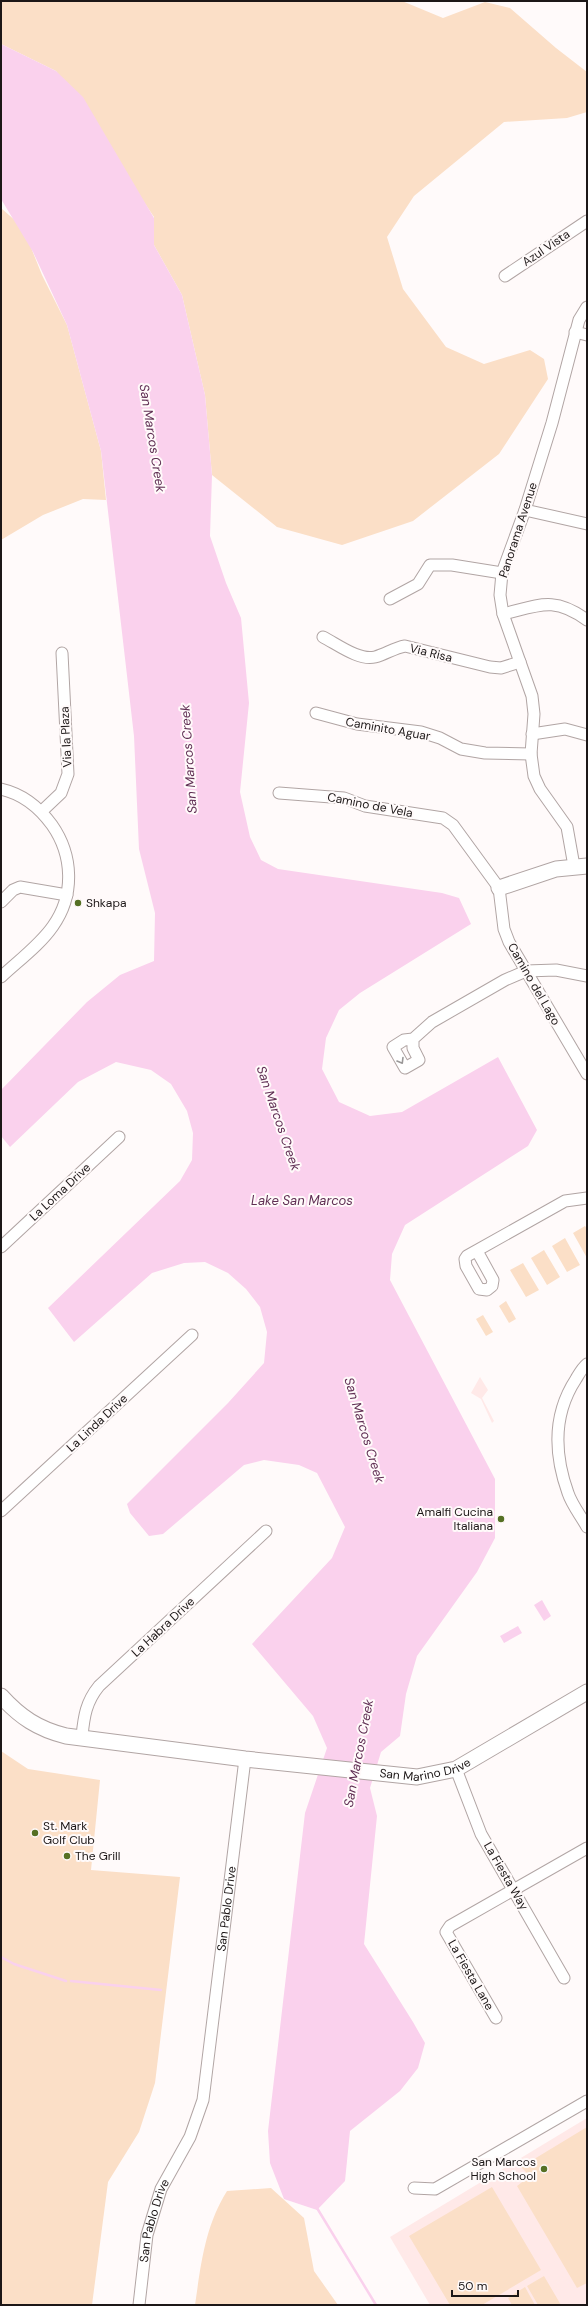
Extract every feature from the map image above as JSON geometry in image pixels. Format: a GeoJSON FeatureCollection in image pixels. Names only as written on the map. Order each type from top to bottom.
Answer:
{"type":"FeatureCollection","features":[{"type":"Feature","properties":{"kind":"street","name":"Azul Vista"},"geometry":{"type":"LineString","coordinates":[[505,276],[587,220]]}},
{"type":"Feature","properties":{"kind":"street","name":"Panorama Avenue"},"geometry":{"type":"LineString","coordinates":[[580,866],[567,827],[534,776],[531,754],[532,696],[503,614],[500,595],[502,572],[525,510],[552,423],[575,332],[579,320],[587,307]]}},
{"type":"Feature","properties":{"kind":"street"},"geometry":{"type":"LineString","coordinates":[[575,332],[587,335]]}},
{"type":"Feature","properties":{"kind":"street"},"geometry":{"type":"LineString","coordinates":[[525,510],[587,524]]}},
{"type":"Feature","properties":{"kind":"street"},"geometry":{"type":"LineString","coordinates":[[390,599],[418,584],[430,565],[452,565],[502,572]]}},
{"type":"Feature","properties":{"kind":"street"},"geometry":{"type":"LineString","coordinates":[[503,614],[529,607],[558,604],[571,608],[587,620]]}},
{"type":"Feature","properties":{"kind":"street","name":"Via Risa"},"geometry":{"type":"LineString","coordinates":[[323,637],[364,657],[375,657],[393,648],[405,646],[490,667],[501,668],[520,662]]}},
{"type":"Feature","properties":{"kind":"street","name":"Via la Plaza"},"geometry":{"type":"LineString","coordinates":[[42,811],[61,793],[68,774],[62,653]]}},
{"type":"Feature","properties":{"kind":"street","name":"Caminito Aguar"},"geometry":{"type":"LineString","coordinates":[[316,713],[357,724],[421,732],[440,738],[461,749],[485,753],[531,754]]}},
{"type":"Feature","properties":{"kind":"street"},"geometry":{"type":"LineString","coordinates":[[532,734],[565,729],[587,735]]}},
{"type":"Feature","properties":{"kind":"street"},"geometry":{"type":"LineString","coordinates":[[1,790],[23,797],[42,811],[60,837],[68,859],[69,879],[67,895],[54,924],[1,977]]}},
{"type":"Feature","properties":{"kind":"street","name":"Camino de Vela"},"geometry":{"type":"LineString","coordinates":[[279,793],[344,798],[365,806],[443,818],[453,825],[499,888]]}},
{"type":"Feature","properties":{"kind":"street"},"geometry":{"type":"LineString","coordinates":[[499,888],[556,869],[580,866]]}},
{"type":"Feature","properties":{"kind":"street"},"geometry":{"type":"LineString","coordinates":[[1,902],[20,886],[67,895]]}},
{"type":"Feature","properties":{"kind":"street","name":"Camino del Lago"},"geometry":{"type":"LineString","coordinates":[[499,888],[504,929],[526,971],[587,1074]]}},
{"type":"Feature","properties":{"kind":"street"},"geometry":{"type":"LineString","coordinates":[[413,1039],[432,1022],[505,980],[526,971],[556,970],[587,976]]}},
{"type":"Feature","properties":{"kind":"street","name":"La Loma Drive"},"geometry":{"type":"LineString","coordinates":[[1,1247],[119,1137]]}},
{"type":"Feature","properties":{"kind":"street"},"geometry":{"type":"LineString","coordinates":[[477,1251],[565,1201],[587,1198]]}},
{"type":"Feature","properties":{"kind":"street","name":"La Linda Drive"},"geometry":{"type":"LineString","coordinates":[[1,1511],[192,1335]]}},
{"type":"Feature","properties":{"kind":"street"},"geometry":{"type":"LineString","coordinates":[[587,1364],[568,1391],[559,1416],[558,1434],[559,1462],[568,1494],[587,1527]]}},
{"type":"Feature","properties":{"kind":"street","name":"La Habra Drive"},"geometry":{"type":"LineString","coordinates":[[82,1736],[84,1714],[90,1697],[99,1686],[266,1531]]}},
{"type":"Feature","properties":{"kind":"street","name":"San Marino Drive"},"geometry":{"type":"LineString","coordinates":[[245,1759],[316,1765],[417,1777],[456,1769],[587,1692]]}},
{"type":"Feature","properties":{"kind":"street"},"geometry":{"type":"LineString","coordinates":[[1,1696],[17,1714],[32,1724],[66,1736],[82,1736],[245,1759]]}},
{"type":"Feature","properties":{"kind":"street","name":"San Pablo Drive"},"geometry":{"type":"LineString","coordinates":[[139,2305],[147,2235],[161,2189],[190,2137],[203,2100],[245,1759]]}},
{"type":"Feature","properties":{"kind":"street","name":"La Fiesta Way"},"geometry":{"type":"LineString","coordinates":[[456,1769],[481,1834],[515,1889],[564,1978]]}},
{"type":"Feature","properties":{"kind":"street"},"geometry":{"type":"LineString","coordinates":[[515,1889],[586,1851]]}},
{"type":"Feature","properties":{"kind":"street","name":"La Fiesta Lane"},"geometry":{"type":"LineString","coordinates":[[496,2018],[446,1932],[450,1926],[515,1889]]}},
{"type":"Feature","properties":{"kind":"street"},"geometry":{"type":"LineString","coordinates":[[414,2188],[435,2189],[587,2101]]}},
{"type":"Feature","properties":{"kind":"shaded area"},"geometry":{"type":"Polygon","coordinates":[[[1,1],[402,1],[443,18],[485,2],[510,8],[556,48],[587,72],[587,112],[567,118],[504,122],[414,196],[387,237],[403,289],[446,347],[484,364],[530,350],[544,359],[548,379],[499,454],[413,521],[342,545],[277,527],[212,475],[205,395],[182,295],[154,245],[154,217],[56,71],[1,44],[1,1]]]}},
{"type":"Feature","properties":{"kind":"shaded area"},"geometry":{"type":"Polygon","coordinates":[[[1,208],[18,223],[28,240],[42,275],[67,325],[101,451],[106,500],[83,499],[43,515],[1,540],[1,208]]]}},
{"type":"Feature","properties":{"kind":"shaded area"},"geometry":{"type":"Polygon","coordinates":[[[585,1226],[587,1229],[587,1258],[573,1233],[585,1226]]]}},
{"type":"Feature","properties":{"kind":"shaded area"},"geometry":{"type":"Polygon","coordinates":[[[565,1238],[580,1265],[567,1272],[552,1246],[565,1238]]]}},
{"type":"Feature","properties":{"kind":"shaded area"},"geometry":{"type":"Polygon","coordinates":[[[544,1250],[560,1277],[547,1285],[531,1258],[544,1250]]]}},
{"type":"Feature","properties":{"kind":"shaded area"},"geometry":{"type":"Polygon","coordinates":[[[523,1263],[539,1290],[526,1297],[510,1270],[523,1263]]]}},
{"type":"Feature","properties":{"kind":"shaded area"},"geometry":{"type":"Polygon","coordinates":[[[506,1301],[516,1319],[509,1323],[499,1306],[506,1301]]]}},
{"type":"Feature","properties":{"kind":"shaded area"},"geometry":{"type":"Polygon","coordinates":[[[483,1315],[493,1332],[486,1336],[476,1319],[483,1315]]]}},
{"type":"Feature","properties":{"kind":"shaded area"},"geometry":{"type":"Polygon","coordinates":[[[480,1377],[488,1390],[482,1398],[494,1421],[492,1423],[481,1399],[471,1393],[480,1377]]]}},
{"type":"Feature","properties":{"kind":"shaded area"},"geometry":{"type":"Polygon","coordinates":[[[1,1751],[28,1769],[100,1780],[91,1870],[180,1877],[155,2083],[139,2132],[108,2182],[92,2305],[1,2305],[1,1751]]]}},
{"type":"Feature","properties":{"kind":"shaded area","name":"San Marcos High School"},"geometry":{"type":"Polygon","coordinates":[[[587,2118],[587,2305],[430,2305],[390,2237],[587,2118]]]}},
{"type":"Feature","properties":{"kind":"shaded area"},"geometry":{"type":"Polygon","coordinates":[[[587,2127],[587,2283],[577,2288],[517,2186],[530,2176],[521,2167],[587,2127]]]}},
{"type":"Feature","properties":{"kind":"shaded area"},"geometry":{"type":"Polygon","coordinates":[[[492,2187],[541,2270],[482,2305],[450,2305],[409,2236],[492,2187]]]}},
{"type":"Feature","properties":{"kind":"shaded area"},"geometry":{"type":"Polygon","coordinates":[[[271,2188],[304,2218],[314,2271],[338,2305],[195,2305],[205,2246],[214,2218],[227,2191],[271,2188]]]}},
{"type":"Feature","properties":{"kind":"shaded area"},"geometry":{"type":"Polygon","coordinates":[[[544,2276],[561,2305],[538,2305],[527,2286],[544,2276]]]}},
{"type":"Feature","properties":{"kind":"shaded area"},"geometry":{"type":"Polygon","coordinates":[[[525,2287],[535,2305],[512,2305],[508,2298],[525,2287]]]}},
{"type":"Feature","properties":{"kind":"water","name":"Lake San Marcos"},"geometry":{"type":"Polygon","coordinates":[[[1,44],[56,71],[83,97],[154,218],[154,245],[182,295],[205,395],[212,475],[210,536],[226,583],[241,618],[249,703],[240,792],[250,837],[261,860],[278,869],[442,893],[459,898],[471,924],[360,993],[339,1010],[326,1038],[322,1069],[339,1102],[370,1116],[402,1112],[498,1057],[537,1130],[528,1146],[405,1225],[392,1254],[390,1280],[495,1479],[495,1538],[477,1572],[417,1656],[406,1694],[400,1736],[381,1752],[370,1788],[377,1816],[364,1944],[425,2043],[418,2068],[400,2091],[350,2131],[345,2181],[317,2210],[284,2199],[270,2163],[268,2131],[305,1813],[327,1748],[313,1716],[252,1644],[332,1558],[345,1527],[317,1473],[299,1465],[264,1460],[244,1465],[163,1534],[149,1536],[130,1513],[127,1504],[228,1403],[264,1363],[267,1332],[260,1307],[246,1289],[228,1273],[205,1262],[184,1263],[152,1273],[74,1342],[48,1308],[180,1181],[192,1160],[193,1133],[187,1111],[171,1084],[151,1070],[116,1062],[78,1082],[10,1147],[1,1136],[1,1090],[87,1002],[120,975],[154,961],[155,913],[139,849],[134,736],[101,451],[67,325],[33,252],[1,199],[1,44]]]}},
{"type":"Feature","properties":{"kind":"water"},"geometry":{"type":"Polygon","coordinates":[[[542,1600],[551,1616],[544,1621],[534,1605],[542,1600]]]}},
{"type":"Feature","properties":{"kind":"water"},"geometry":{"type":"Polygon","coordinates":[[[518,1626],[522,1633],[504,1643],[500,1636],[518,1626]]]}},
{"type":"Feature","properties":{"kind":"waterway"},"geometry":{"type":"LineString","coordinates":[[1,1957],[14,1964],[66,1981]]}},
{"type":"Feature","properties":{"kind":"waterway"},"geometry":{"type":"LineString","coordinates":[[71,1981],[161,1990]]}},
{"type":"Feature","properties":{"kind":"waterway","name":"San Marcos Creek"},"geometry":{"type":"LineString","coordinates":[[317,2208],[376,2305]]}},
{"type":"Feature","properties":{"kind":"place","name":"Shkapa"},"geometry":{"type":"Point","coordinates":[78,903]}},
{"type":"Feature","properties":{"kind":"place","name":"Amalfi Cucina Italiana"},"geometry":{"type":"Point","coordinates":[501,1519]}},
{"type":"Feature","properties":{"kind":"place","name":"St. Mark Golf Club"},"geometry":{"type":"Point","coordinates":[35,1833]}},
{"type":"Feature","properties":{"kind":"place","name":"The Grill"},"geometry":{"type":"Point","coordinates":[67,1856]}},
{"type":"Feature","properties":{"kind":"place","name":"San Marcos High School"},"geometry":{"type":"Point","coordinates":[544,2169]}}]}
